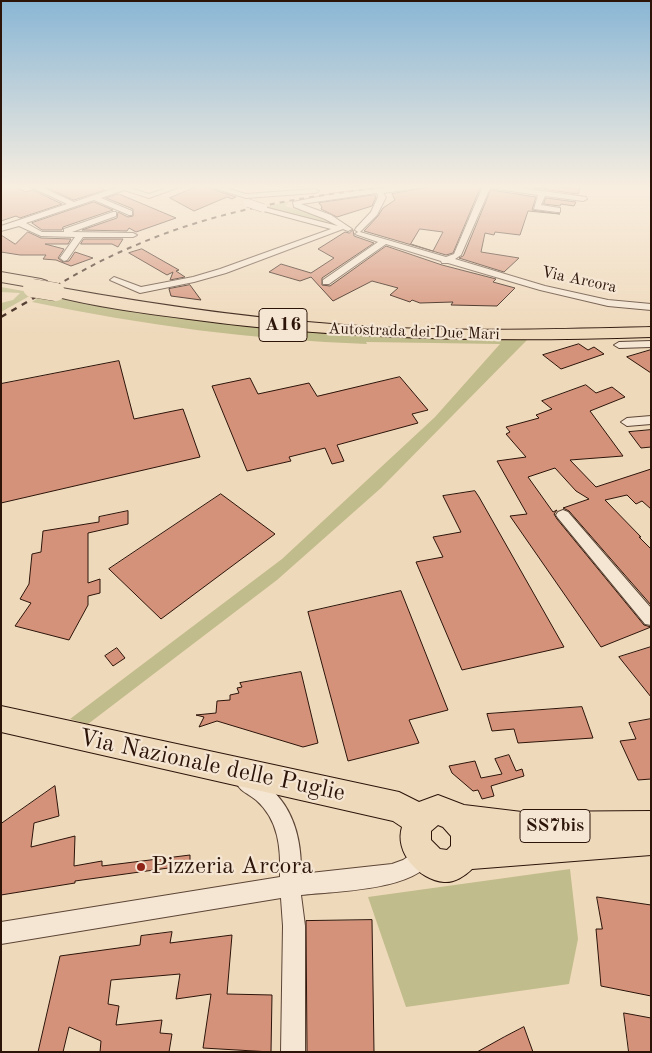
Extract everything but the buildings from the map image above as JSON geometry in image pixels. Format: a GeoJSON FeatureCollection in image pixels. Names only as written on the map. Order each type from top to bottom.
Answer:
{"type":"FeatureCollection","features":[{"type":"Feature","properties":{"kind":"highway","name":"Autostrada dei Due Mari"},"geometry":{"type":"LineString","coordinates":[[1,277],[156,310],[285,326],[377,332],[651,332]]}},
{"type":"Feature","properties":{"kind":"highway","name":"Autostrada dei Due Mari"},"geometry":{"type":"LineString","coordinates":[[1,282],[48,288]]}},
{"type":"Feature","properties":{"kind":"highway","name":"Autostrada dei Due Mari"},"geometry":{"type":"LineString","coordinates":[[558,332],[651,326]]}},
{"type":"Feature","properties":{"kind":"main road","name":"Via Nazionale delle Puglie"},"geometry":{"type":"LineString","coordinates":[[1,719],[399,807],[420,820]]}},
{"type":"Feature","properties":{"kind":"main road","name":"SS7bis"},"geometry":{"type":"LineString","coordinates":[[420,820],[431,812],[438,810],[453,815],[459,820],[522,826],[651,826]]}},
{"type":"Feature","properties":{"kind":"main road"},"geometry":{"type":"LineString","coordinates":[[420,820],[416,834],[419,849],[424,856]]}},
{"type":"Feature","properties":{"kind":"main road"},"geometry":{"type":"LineString","coordinates":[[459,820],[467,837],[465,854]]}},
{"type":"Feature","properties":{"kind":"main road","name":"SS7bis"},"geometry":{"type":"LineString","coordinates":[[424,856],[438,865],[446,866],[454,864],[465,854],[651,840]]}},
{"type":"Feature","properties":{"kind":"street"},"geometry":{"type":"LineString","coordinates":[[64,258],[80,235]]}},
{"type":"Feature","properties":{"kind":"street"},"geometry":{"type":"LineString","coordinates":[[114,280],[140,290],[194,279],[329,235]]}},
{"type":"Feature","properties":{"kind":"street","name":"Via Arcora"},"geometry":{"type":"LineString","coordinates":[[367,235],[445,261],[543,288],[608,303],[651,307]]}},
{"type":"Feature","properties":{"kind":"street"},"geometry":{"type":"LineString","coordinates":[[445,261],[457,255],[466,235]]}},
{"type":"Feature","properties":{"kind":"street"},"geometry":{"type":"LineString","coordinates":[[326,282],[384,242]]}},
{"type":"Feature","properties":{"kind":"street"},"geometry":{"type":"LineString","coordinates":[[619,345],[651,344]]}},
{"type":"Feature","properties":{"kind":"street"},"geometry":{"type":"LineString","coordinates":[[627,422],[651,420]]}},
{"type":"Feature","properties":{"kind":"street"},"geometry":{"type":"LineString","coordinates":[[563,515],[651,619]]}},
{"type":"Feature","properties":{"kind":"street"},"geometry":{"type":"LineString","coordinates":[[208,765],[225,777],[255,786],[273,804],[285,826],[291,850],[290,886],[294,926],[293,1052]]}},
{"type":"Feature","properties":{"kind":"street"},"geometry":{"type":"LineString","coordinates":[[1,933],[290,886],[392,874],[409,868],[424,856]]}},
{"type":"Feature","properties":{"kind":"shaded area"},"geometry":{"type":"Polygon","coordinates":[[[1,287],[35,293],[1,312],[1,303],[13,300],[20,293],[1,292],[1,287]]]}},
{"type":"Feature","properties":{"kind":"shaded area"},"geometry":{"type":"Polygon","coordinates":[[[43,295],[223,322],[344,334],[466,340],[527,340],[381,488],[277,580],[88,724],[70,719],[282,559],[435,417],[500,344],[366,342],[367,344],[240,335],[115,318],[32,302],[43,295]]]}},
{"type":"Feature","properties":{"kind":"shaded area"},"geometry":{"type":"Polygon","coordinates":[[[570,869],[578,939],[569,984],[406,1007],[368,897],[570,869]]]}},
{"type":"Feature","properties":{"kind":"railway"},"geometry":{"type":"LineString","coordinates":[[56,286],[94,264],[160,235]]}},
{"type":"Feature","properties":{"kind":"railway"},"geometry":{"type":"LineString","coordinates":[[1,317],[58,284]]}},
{"type":"Feature","properties":{"kind":"place","name":"Pizzeria Arcora"},"geometry":{"type":"Point","coordinates":[141,867]}}]}
